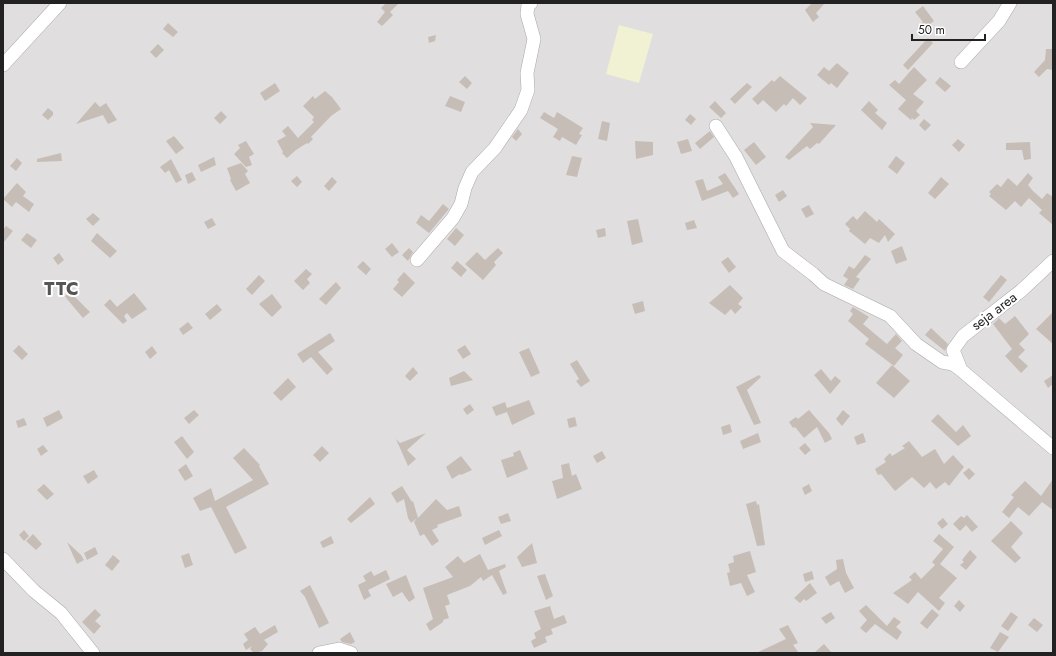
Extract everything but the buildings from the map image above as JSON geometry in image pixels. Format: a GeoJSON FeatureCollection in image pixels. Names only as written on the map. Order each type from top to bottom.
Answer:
{"type":"FeatureCollection","features":[{"type":"Feature","properties":{"kind":"street"},"geometry":{"type":"LineString","coordinates":[[3,65],[60,3]]}},
{"type":"Feature","properties":{"kind":"street"},"geometry":{"type":"LineString","coordinates":[[417,260],[453,218],[461,204],[465,188],[472,172],[495,148],[521,110],[528,90],[528,72],[534,39],[527,14],[528,5],[531,3]]}},
{"type":"Feature","properties":{"kind":"street"},"geometry":{"type":"LineString","coordinates":[[961,62],[999,21],[1010,3]]}},
{"type":"Feature","properties":{"kind":"street"},"geometry":{"type":"LineString","coordinates":[[716,126],[736,157],[783,252],[824,284],[890,316],[916,344],[942,362],[953,364],[961,370],[1053,448]]}},
{"type":"Feature","properties":{"kind":"street","name":"seja area"},"geometry":{"type":"LineString","coordinates":[[961,370],[953,350],[963,336],[1022,290],[1053,261]]}},
{"type":"Feature","properties":{"kind":"street"},"geometry":{"type":"LineString","coordinates":[[3,558],[34,591],[61,613],[93,653]]}},
{"type":"Feature","properties":{"kind":"street"},"geometry":{"type":"LineString","coordinates":[[319,653],[339,649],[351,653]]}},
{"type":"Feature","properties":{"kind":"shaded area"},"geometry":{"type":"Polygon","coordinates":[[[3,3],[1053,3],[1053,653],[3,653],[3,3]]]}},
{"type":"Feature","properties":{"kind":"green space"},"geometry":{"type":"Polygon","coordinates":[[[619,25],[653,34],[639,83],[606,74],[619,25]]]}},
{"type":"Feature","properties":{"kind":"district","name":"TTC"},"geometry":{"type":"Point","coordinates":[62,289]}}]}
